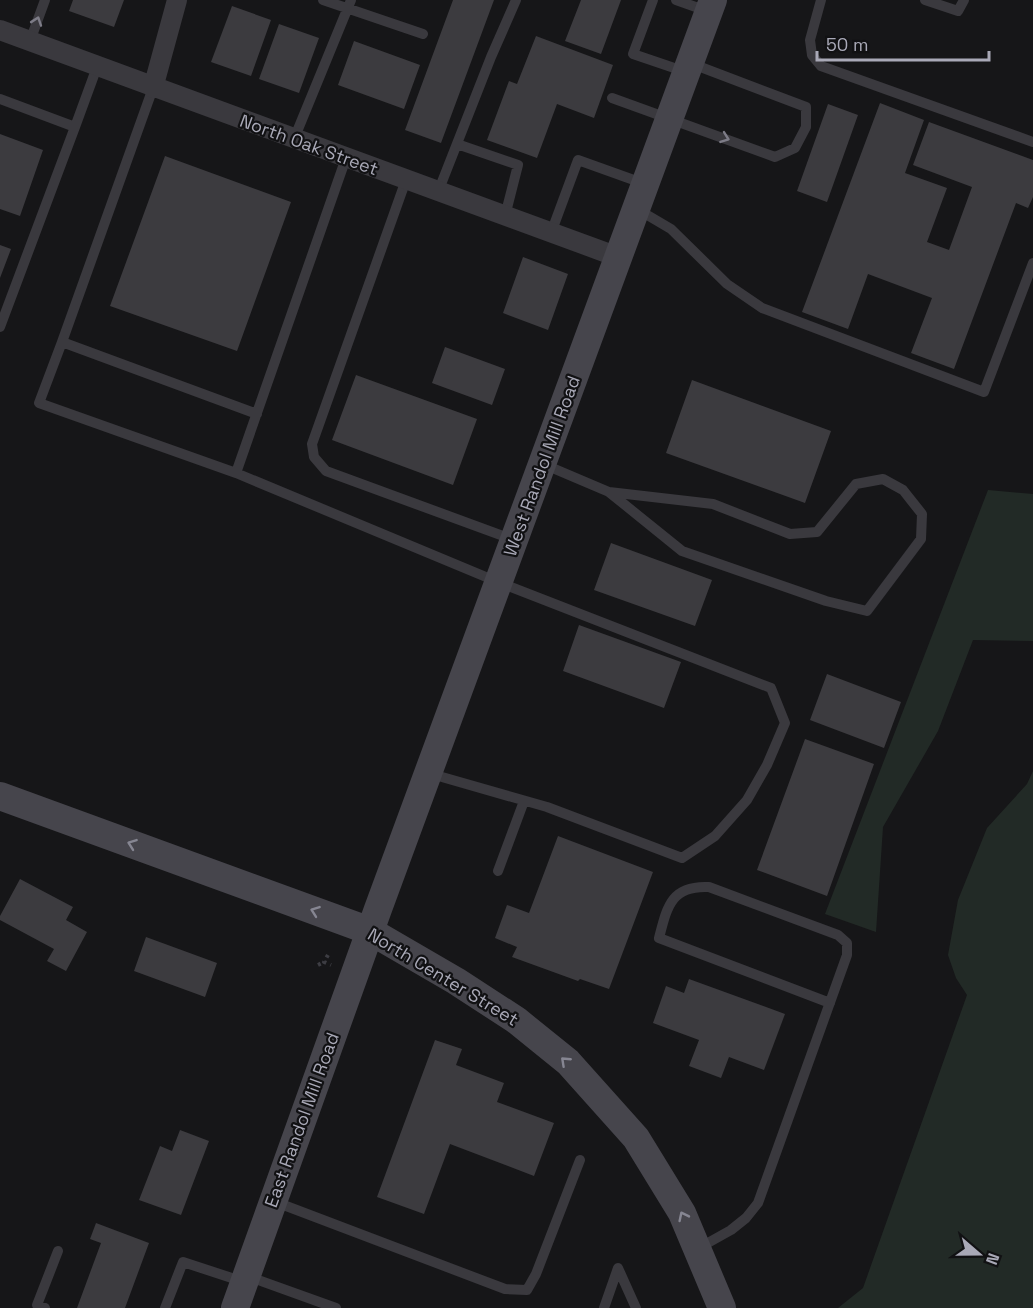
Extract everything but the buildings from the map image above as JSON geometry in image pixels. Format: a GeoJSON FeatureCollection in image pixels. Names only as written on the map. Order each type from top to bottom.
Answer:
{"type":"FeatureCollection","features":[{"type":"Feature","properties":{"kind":"main road","name":"West Randol Mill Road"},"geometry":{"type":"LineString","coordinates":[[370,931],[711,6]]}},
{"type":"Feature","properties":{"kind":"main road","name":"North Center Street"},"geometry":{"type":"LineString","coordinates":[[0,796],[370,931],[506,1013],[568,1062],[636,1138],[682,1213],[722,1308]]}},
{"type":"Feature","properties":{"kind":"main road","name":"East Randol Mill Road"},"geometry":{"type":"LineString","coordinates":[[242,1289],[370,931]]}},
{"type":"Feature","properties":{"kind":"street"},"geometry":{"type":"LineString","coordinates":[[153,88],[177,0]]}},
{"type":"Feature","properties":{"kind":"street","name":"North Oak Street"},"geometry":{"type":"LineString","coordinates":[[0,30],[618,257]]}},
{"type":"Feature","properties":{"kind":"lane"},"geometry":{"type":"LineString","coordinates":[[30,41],[45,0]]}},
{"type":"Feature","properties":{"kind":"lane"},"geometry":{"type":"LineString","coordinates":[[323,0],[349,4],[423,34]]}},
{"type":"Feature","properties":{"kind":"lane"},"geometry":{"type":"LineString","coordinates":[[438,192],[516,0]]}},
{"type":"Feature","properties":{"kind":"lane"},"geometry":{"type":"LineString","coordinates":[[612,98],[775,157],[795,148],[806,127],[806,107],[688,67],[633,54],[653,0]]}},
{"type":"Feature","properties":{"kind":"lane"},"geometry":{"type":"LineString","coordinates":[[676,0],[711,6]]}},
{"type":"Feature","properties":{"kind":"lane"},"geometry":{"type":"LineString","coordinates":[[821,0],[810,40],[812,55],[821,66],[1033,142]]}},
{"type":"Feature","properties":{"kind":"lane"},"geometry":{"type":"LineString","coordinates":[[925,0],[958,10],[964,0]]}},
{"type":"Feature","properties":{"kind":"lane"},"geometry":{"type":"LineString","coordinates":[[294,139],[349,4]]}},
{"type":"Feature","properties":{"kind":"lane"},"geometry":{"type":"LineString","coordinates":[[0,327],[97,67]]}},
{"type":"Feature","properties":{"kind":"lane"},"geometry":{"type":"LineString","coordinates":[[153,88],[39,403],[236,473],[498,582],[771,688],[785,723],[767,765],[747,800],[715,836],[682,858],[547,807],[428,773]]}},
{"type":"Feature","properties":{"kind":"lane"},"geometry":{"type":"LineString","coordinates":[[0,99],[75,127]]}},
{"type":"Feature","properties":{"kind":"lane"},"geometry":{"type":"LineString","coordinates":[[457,144],[518,165],[505,216]]}},
{"type":"Feature","properties":{"kind":"lane"},"geometry":{"type":"LineString","coordinates":[[236,473],[346,158]]}},
{"type":"Feature","properties":{"kind":"lane"},"geometry":{"type":"LineString","coordinates":[[551,233],[578,160],[641,197],[727,284],[762,308],[984,392],[1033,263]]}},
{"type":"Feature","properties":{"kind":"lane"},"geometry":{"type":"LineString","coordinates":[[406,180],[312,444],[314,457],[326,471],[514,540]]}},
{"type":"Feature","properties":{"kind":"lane"},"geometry":{"type":"LineString","coordinates":[[62,342],[257,414]]}},
{"type":"Feature","properties":{"kind":"lane"},"geometry":{"type":"LineString","coordinates":[[542,464],[609,492],[712,504],[790,534],[817,531],[856,484],[883,479],[903,490],[922,514],[921,539],[867,611],[826,601],[681,551],[609,492]]}},
{"type":"Feature","properties":{"kind":"lane"},"geometry":{"type":"LineString","coordinates":[[498,871],[524,801]]}},
{"type":"Feature","properties":{"kind":"lane"},"geometry":{"type":"LineString","coordinates":[[697,1249],[731,1230],[746,1218],[758,1203],[847,955],[847,943],[838,935],[709,887],[693,886],[681,891],[671,901],[659,938],[830,1002]]}},
{"type":"Feature","properties":{"kind":"lane"},"geometry":{"type":"LineString","coordinates":[[273,1201],[505,1289],[527,1290],[536,1274],[580,1160]]}},
{"type":"Feature","properties":{"kind":"lane"},"geometry":{"type":"LineString","coordinates":[[45,1308],[37,1305],[58,1251]]}},
{"type":"Feature","properties":{"kind":"lane"},"geometry":{"type":"LineString","coordinates":[[165,1308],[183,1262],[242,1289],[336,1308]]}},
{"type":"Feature","properties":{"kind":"lane"},"geometry":{"type":"LineString","coordinates":[[604,1308],[618,1268],[636,1308]]}},
{"type":"Feature","properties":{"kind":"path"},"geometry":{"type":"LineString","coordinates":[[318,965],[324,962],[328,955]]}},
{"type":"Feature","properties":{"kind":"path"},"geometry":{"type":"LineString","coordinates":[[324,962],[335,966]]}},
{"type":"Feature","properties":{"kind":"shaded area"},"geometry":{"type":"Polygon","coordinates":[[[988,490],[1033,494],[1033,641],[973,640],[938,731],[883,827],[876,932],[825,914],[988,490]]]}},
{"type":"Feature","properties":{"kind":"shaded area"},"geometry":{"type":"Polygon","coordinates":[[[1033,771],[1033,1308],[838,1308],[863,1288],[967,995],[956,978],[948,955],[958,900],[987,828],[1027,784],[1033,771]]]}}]}
